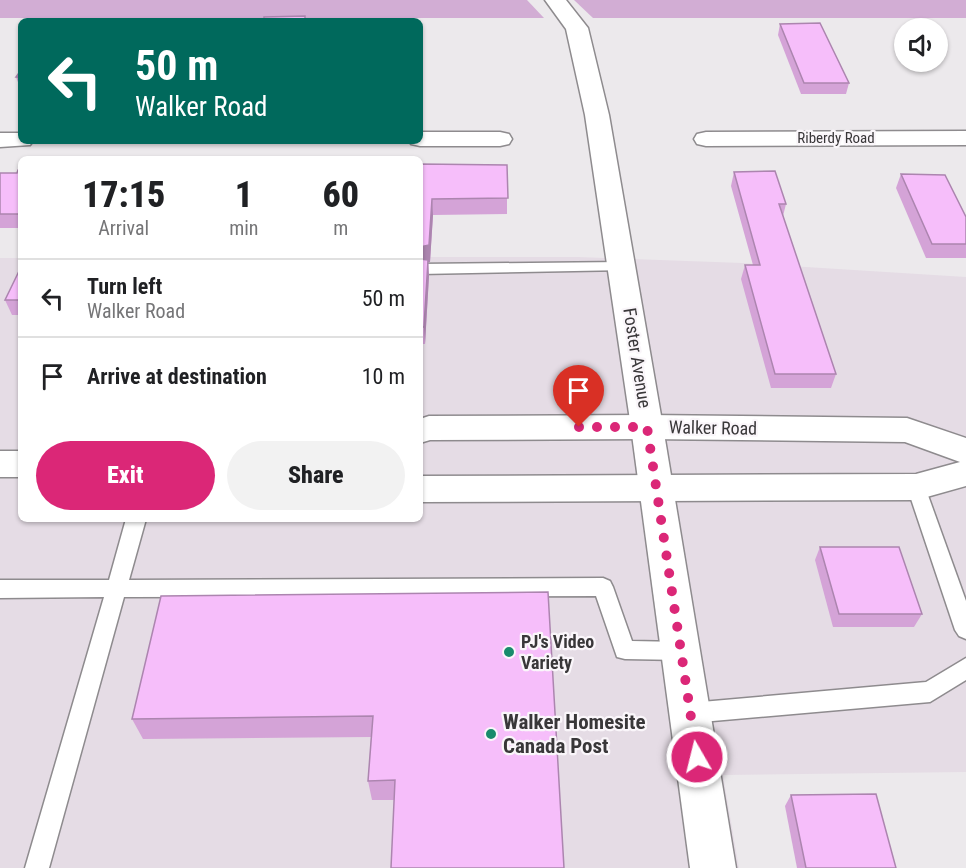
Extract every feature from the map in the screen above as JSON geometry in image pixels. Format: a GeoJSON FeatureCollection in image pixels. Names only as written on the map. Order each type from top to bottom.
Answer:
{"type":"FeatureCollection","features":[{"type":"Feature","properties":{"kind":"street","name":"Foster Avenue"},"geometry":{"type":"LineString","coordinates":[[555,0],[577,28],[599,124],[714,868]]}},
{"type":"Feature","properties":{"kind":"street","name":"Riberdy Road"},"geometry":{"type":"LineString","coordinates":[[706,139],[966,138]]}},
{"type":"Feature","properties":{"kind":"street"},"geometry":{"type":"LineString","coordinates":[[423,139],[501,139]]}},
{"type":"Feature","properties":{"kind":"street"},"geometry":{"type":"LineString","coordinates":[[0,140],[18,140]]}},
{"type":"Feature","properties":{"kind":"street","name":"Walker Road"},"geometry":{"type":"LineString","coordinates":[[423,430],[429,428],[647,427],[907,430],[966,451]]}},
{"type":"Feature","properties":{"kind":"street"},"geometry":{"type":"LineString","coordinates":[[0,464],[18,464]]}},
{"type":"Feature","properties":{"kind":"street"},"geometry":{"type":"LineString","coordinates":[[423,489],[916,487],[966,473]]}},
{"type":"Feature","properties":{"kind":"lane"},"geometry":{"type":"LineString","coordinates":[[423,269],[622,267]]}},
{"type":"Feature","properties":{"kind":"lane"},"geometry":{"type":"LineString","coordinates":[[916,487],[966,630]]}},
{"type":"Feature","properties":{"kind":"lane"},"geometry":{"type":"LineString","coordinates":[[37,868],[135,522]]}},
{"type":"Feature","properties":{"kind":"lane"},"geometry":{"type":"LineString","coordinates":[[0,589],[603,587],[625,650],[681,651]]}},
{"type":"Feature","properties":{"kind":"lane"},"geometry":{"type":"LineString","coordinates":[[690,713],[930,692],[966,668]]}},
{"type":"Feature","properties":{"kind":"shaded area"},"geometry":{"type":"Polygon","coordinates":[[[0,0],[527,0],[544,18],[0,18],[0,0]]]}},
{"type":"Feature","properties":{"kind":"shaded area"},"geometry":{"type":"Polygon","coordinates":[[[574,0],[966,0],[966,18],[593,18],[574,0]]]}},
{"type":"Feature","properties":{"kind":"shaded area"},"geometry":{"type":"Polygon","coordinates":[[[423,257],[578,257],[742,263],[966,277],[966,772],[723,775],[739,868],[0,868],[0,258],[18,258],[18,522],[423,522],[423,257]]]}},
{"type":"Feature","properties":{"kind":"building"},"geometry":{"type":"Polygon","coordinates":[[[305,16],[305,18],[264,18],[305,16]]]}},
{"type":"Feature","properties":{"kind":"building"},"geometry":{"type":"Polygon","coordinates":[[[820,23],[849,83],[804,83],[780,24],[820,23]]]}},
{"type":"Feature","properties":{"kind":"building"},"geometry":{"type":"Polygon","coordinates":[[[423,164],[507,165],[508,198],[432,199],[429,245],[423,246],[423,164]]]}},
{"type":"Feature","properties":{"kind":"building"},"geometry":{"type":"Polygon","coordinates":[[[18,170],[18,214],[0,214],[0,173],[17,173],[18,170]]]}},
{"type":"Feature","properties":{"kind":"building"},"geometry":{"type":"Polygon","coordinates":[[[775,171],[786,204],[779,204],[836,374],[775,374],[745,265],[760,265],[734,172],[775,171]]]}},
{"type":"Feature","properties":{"kind":"building"},"geometry":{"type":"Polygon","coordinates":[[[901,174],[945,175],[966,217],[966,244],[932,244],[901,174]]]}},
{"type":"Feature","properties":{"kind":"building"},"geometry":{"type":"Polygon","coordinates":[[[423,259],[428,260],[423,327],[423,259]]]}},
{"type":"Feature","properties":{"kind":"building"},"geometry":{"type":"Polygon","coordinates":[[[18,273],[18,300],[5,300],[18,273]]]}},
{"type":"Feature","properties":{"kind":"building"},"geometry":{"type":"Polygon","coordinates":[[[820,547],[899,547],[922,614],[839,614],[820,547]]]}},
{"type":"Feature","properties":{"kind":"building"},"geometry":{"type":"Polygon","coordinates":[[[548,592],[564,868],[391,868],[395,780],[368,781],[373,716],[132,719],[161,596],[548,592]]]}},
{"type":"Feature","properties":{"kind":"building"},"geometry":{"type":"Polygon","coordinates":[[[876,794],[896,868],[806,868],[791,795],[876,794]]]}},
{"type":"Feature","properties":{"kind":"place","name":"PJ's Video Variety"},"geometry":{"type":"Point","coordinates":[509,652]}},
{"type":"Feature","properties":{"kind":"place","name":"Walker Homesite Canada Post"},"geometry":{"type":"Point","coordinates":[491,734]}},
{"type":"Feature","properties":{"kind":"route"},"geometry":{"type":"LineString","coordinates":[[579,427],[647,427],[697,757]]}}]}
